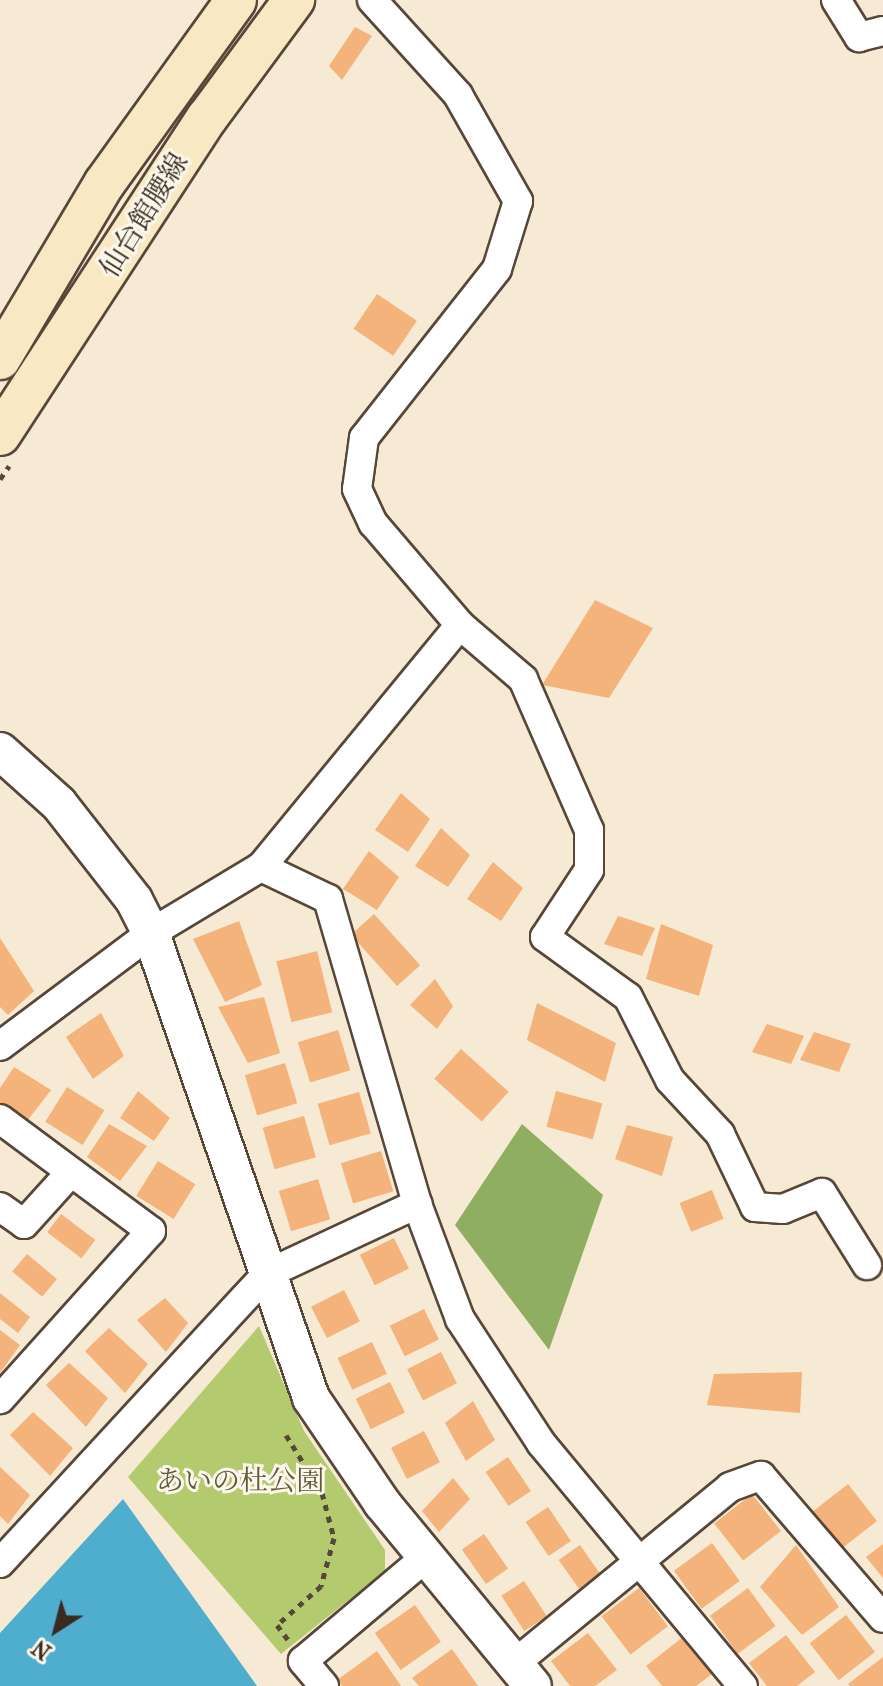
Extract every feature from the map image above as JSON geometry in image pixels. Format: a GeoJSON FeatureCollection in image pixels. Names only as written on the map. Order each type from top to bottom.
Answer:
{"type":"FeatureCollection","features":[{"type":"Feature","properties":{"kind":"main road","name":"仙台館腰線"},"geometry":{"type":"LineString","coordinates":[[0,359],[104,184],[236,0]]}},
{"type":"Feature","properties":{"kind":"main road","name":"仙台館腰線"},"geometry":{"type":"LineString","coordinates":[[0,435],[207,118],[294,0]]}},
{"type":"Feature","properties":{"kind":"street"},"geometry":{"type":"LineString","coordinates":[[372,0],[458,95],[518,201],[497,269],[364,438],[357,489],[373,523],[460,625],[523,679],[589,830],[589,870],[545,937],[628,997],[670,1080],[720,1134],[755,1207],[783,1209],[822,1193],[867,1265]]}},
{"type":"Feature","properties":{"kind":"street"},"geometry":{"type":"LineString","coordinates":[[836,0],[859,37],[883,31]]}},
{"type":"Feature","properties":{"kind":"street"},"geometry":{"type":"LineString","coordinates":[[0,1046],[151,933],[261,867],[460,625]]}},
{"type":"Feature","properties":{"kind":"street"},"geometry":{"type":"LineString","coordinates":[[0,751],[59,804],[134,900],[151,933],[311,1398],[425,1558],[524,1675],[639,1562],[730,1487],[761,1476],[883,1618]]}},
{"type":"Feature","properties":{"kind":"street"},"geometry":{"type":"LineString","coordinates":[[261,867],[328,899],[417,1204],[460,1319],[488,1366],[639,1562],[743,1686]]}},
{"type":"Feature","properties":{"kind":"street"},"geometry":{"type":"LineString","coordinates":[[0,1119],[151,1231],[0,1399]]}},
{"type":"Feature","properties":{"kind":"street"},"geometry":{"type":"LineString","coordinates":[[0,1207],[24,1224],[71,1172]]}},
{"type":"Feature","properties":{"kind":"street"},"geometry":{"type":"LineString","coordinates":[[0,1563],[267,1274],[417,1204]]}},
{"type":"Feature","properties":{"kind":"street"},"geometry":{"type":"LineString","coordinates":[[324,1686],[303,1661],[425,1558]]}},
{"type":"Feature","properties":{"kind":"path"},"geometry":{"type":"LineString","coordinates":[[277,1625],[321,1586],[334,1538],[322,1493],[286,1435]]}},
{"type":"Feature","properties":{"kind":"green space"},"geometry":{"type":"Polygon","coordinates":[[[522,1124],[603,1195],[549,1350],[455,1225],[522,1124]]]}},
{"type":"Feature","properties":{"kind":"green space","name":"あいの杜公園"},"geometry":{"type":"Polygon","coordinates":[[[259,1326],[304,1431],[385,1550],[385,1571],[281,1654],[128,1477],[259,1326]]]}},
{"type":"Feature","properties":{"kind":"water"},"geometry":{"type":"Polygon","coordinates":[[[123,1499],[257,1686],[0,1686],[0,1633],[123,1499]]]}},
{"type":"Feature","properties":{"kind":"building"},"geometry":{"type":"Polygon","coordinates":[[[355,27],[372,36],[342,80],[329,66],[355,27]]]}},
{"type":"Feature","properties":{"kind":"building"},"geometry":{"type":"Polygon","coordinates":[[[377,294],[417,321],[393,356],[354,329],[377,294]]]}},
{"type":"Feature","properties":{"kind":"building"},"geometry":{"type":"Polygon","coordinates":[[[595,600],[653,628],[609,698],[542,685],[595,600]]]}},
{"type":"Feature","properties":{"kind":"building"},"geometry":{"type":"Polygon","coordinates":[[[401,793],[430,819],[408,852],[375,830],[401,793]]]}},
{"type":"Feature","properties":{"kind":"building"},"geometry":{"type":"Polygon","coordinates":[[[441,828],[470,855],[448,887],[415,866],[441,828]]]}},
{"type":"Feature","properties":{"kind":"building"},"geometry":{"type":"Polygon","coordinates":[[[369,851],[399,877],[377,910],[343,889],[369,851]]]}},
{"type":"Feature","properties":{"kind":"building"},"geometry":{"type":"Polygon","coordinates":[[[493,862],[523,888],[501,921],[467,899],[493,862]]]}},
{"type":"Feature","properties":{"kind":"building"},"geometry":{"type":"Polygon","coordinates":[[[374,914],[420,965],[397,986],[351,935],[374,914]]]}},
{"type":"Feature","properties":{"kind":"building"},"geometry":{"type":"Polygon","coordinates":[[[618,916],[655,928],[642,956],[604,944],[618,916]]]}},
{"type":"Feature","properties":{"kind":"building"},"geometry":{"type":"Polygon","coordinates":[[[239,921],[262,985],[225,1002],[193,939],[239,921]]]}},
{"type":"Feature","properties":{"kind":"building"},"geometry":{"type":"Polygon","coordinates":[[[661,924],[713,945],[699,996],[646,979],[661,924]]]}},
{"type":"Feature","properties":{"kind":"building"},"geometry":{"type":"Polygon","coordinates":[[[0,938],[34,991],[8,1015],[0,1007],[0,938]]]}},
{"type":"Feature","properties":{"kind":"building"},"geometry":{"type":"Polygon","coordinates":[[[317,951],[332,1012],[291,1022],[276,961],[317,951]]]}},
{"type":"Feature","properties":{"kind":"building"},"geometry":{"type":"Polygon","coordinates":[[[435,979],[453,1006],[437,1029],[410,1005],[435,979]]]}},
{"type":"Feature","properties":{"kind":"building"},"geometry":{"type":"Polygon","coordinates":[[[264,997],[280,1053],[248,1063],[218,1007],[264,997]]]}},
{"type":"Feature","properties":{"kind":"building"},"geometry":{"type":"Polygon","coordinates":[[[537,1003],[616,1043],[605,1082],[527,1040],[537,1003]]]}},
{"type":"Feature","properties":{"kind":"building"},"geometry":{"type":"Polygon","coordinates":[[[101,1013],[124,1056],[93,1079],[66,1037],[101,1013]]]}},
{"type":"Feature","properties":{"kind":"building"},"geometry":{"type":"Polygon","coordinates":[[[767,1024],[804,1036],[791,1064],[752,1052],[767,1024]]]}},
{"type":"Feature","properties":{"kind":"building"},"geometry":{"type":"Polygon","coordinates":[[[338,1030],[350,1070],[310,1082],[298,1042],[338,1030]]]}},
{"type":"Feature","properties":{"kind":"building"},"geometry":{"type":"Polygon","coordinates":[[[814,1032],[851,1044],[839,1072],[800,1060],[814,1032]]]}},
{"type":"Feature","properties":{"kind":"building"},"geometry":{"type":"Polygon","coordinates":[[[461,1049],[509,1092],[482,1122],[434,1079],[461,1049]]]}},
{"type":"Feature","properties":{"kind":"building"},"geometry":{"type":"Polygon","coordinates":[[[285,1063],[297,1103],[257,1115],[245,1075],[285,1063]]]}},
{"type":"Feature","properties":{"kind":"building"},"geometry":{"type":"Polygon","coordinates":[[[14,1067],[51,1090],[24,1125],[0,1107],[0,1088],[14,1067]]]}},
{"type":"Feature","properties":{"kind":"building"},"geometry":{"type":"Polygon","coordinates":[[[67,1087],[104,1110],[83,1145],[45,1122],[67,1087]]]}},
{"type":"Feature","properties":{"kind":"building"},"geometry":{"type":"Polygon","coordinates":[[[138,1091],[170,1118],[154,1141],[120,1118],[138,1091]]]}},
{"type":"Feature","properties":{"kind":"building"},"geometry":{"type":"Polygon","coordinates":[[[556,1091],[602,1103],[593,1139],[546,1127],[556,1091]]]}},
{"type":"Feature","properties":{"kind":"building"},"geometry":{"type":"Polygon","coordinates":[[[359,1092],[371,1133],[330,1145],[318,1104],[359,1092]]]}},
{"type":"Feature","properties":{"kind":"building"},"geometry":{"type":"Polygon","coordinates":[[[304,1116],[316,1157],[275,1169],[263,1128],[304,1116]]]}},
{"type":"Feature","properties":{"kind":"building"},"geometry":{"type":"Polygon","coordinates":[[[109,1124],[147,1146],[120,1181],[87,1157],[109,1124]]]}},
{"type":"Feature","properties":{"kind":"building"},"geometry":{"type":"Polygon","coordinates":[[[627,1125],[673,1137],[662,1176],[615,1159],[627,1125]]]}},
{"type":"Feature","properties":{"kind":"building"},"geometry":{"type":"Polygon","coordinates":[[[381,1151],[393,1191],[353,1203],[341,1163],[381,1151]]]}},
{"type":"Feature","properties":{"kind":"building"},"geometry":{"type":"Polygon","coordinates":[[[158,1161],[195,1184],[174,1219],[136,1196],[158,1161]]]}},
{"type":"Feature","properties":{"kind":"building"},"geometry":{"type":"Polygon","coordinates":[[[318,1179],[330,1219],[291,1231],[279,1191],[318,1179]]]}},
{"type":"Feature","properties":{"kind":"building"},"geometry":{"type":"Polygon","coordinates":[[[712,1190],[724,1219],[691,1232],[680,1203],[712,1190]]]}},
{"type":"Feature","properties":{"kind":"building"},"geometry":{"type":"Polygon","coordinates":[[[61,1214],[95,1240],[81,1258],[47,1232],[61,1214]]]}},
{"type":"Feature","properties":{"kind":"building"},"geometry":{"type":"Polygon","coordinates":[[[394,1238],[409,1269],[375,1285],[360,1255],[394,1238]]]}},
{"type":"Feature","properties":{"kind":"building"},"geometry":{"type":"Polygon","coordinates":[[[27,1254],[57,1279],[42,1297],[12,1272],[27,1254]]]}},
{"type":"Feature","properties":{"kind":"building"},"geometry":{"type":"Polygon","coordinates":[[[344,1290],[360,1321],[327,1338],[311,1307],[344,1290]]]}},
{"type":"Feature","properties":{"kind":"building"},"geometry":{"type":"Polygon","coordinates":[[[0,1293],[30,1317],[18,1333],[0,1319],[0,1293]]]}},
{"type":"Feature","properties":{"kind":"building"},"geometry":{"type":"Polygon","coordinates":[[[165,1298],[188,1323],[166,1352],[137,1320],[165,1298]]]}},
{"type":"Feature","properties":{"kind":"building"},"geometry":{"type":"Polygon","coordinates":[[[424,1309],[439,1340],[405,1356],[390,1326],[424,1309]]]}},
{"type":"Feature","properties":{"kind":"building"},"geometry":{"type":"Polygon","coordinates":[[[109,1328],[148,1364],[125,1393],[85,1351],[109,1328]]]}},
{"type":"Feature","properties":{"kind":"building"},"geometry":{"type":"Polygon","coordinates":[[[0,1330],[20,1345],[0,1373],[0,1330]]]}},
{"type":"Feature","properties":{"kind":"building"},"geometry":{"type":"Polygon","coordinates":[[[372,1342],[387,1374],[352,1390],[338,1358],[372,1342]]]}},
{"type":"Feature","properties":{"kind":"building"},"geometry":{"type":"Polygon","coordinates":[[[441,1352],[457,1383],[423,1400],[407,1369],[441,1352]]]}},
{"type":"Feature","properties":{"kind":"building"},"geometry":{"type":"Polygon","coordinates":[[[69,1363],[108,1398],[86,1427],[46,1385],[69,1363]]]}},
{"type":"Feature","properties":{"kind":"building"},"geometry":{"type":"Polygon","coordinates":[[[802,1372],[800,1413],[707,1405],[714,1374],[802,1372]]]}},
{"type":"Feature","properties":{"kind":"building"},"geometry":{"type":"Polygon","coordinates":[[[390,1382],[405,1413],[371,1429],[356,1399],[390,1382]]]}},
{"type":"Feature","properties":{"kind":"building"},"geometry":{"type":"Polygon","coordinates":[[[473,1401],[495,1440],[466,1461],[445,1423],[473,1401]]]}},
{"type":"Feature","properties":{"kind":"building"},"geometry":{"type":"Polygon","coordinates":[[[33,1412],[73,1448],[50,1476],[10,1435],[33,1412]]]}},
{"type":"Feature","properties":{"kind":"building"},"geometry":{"type":"Polygon","coordinates":[[[424,1431],[440,1462],[407,1479],[391,1448],[424,1431]]]}},
{"type":"Feature","properties":{"kind":"building"},"geometry":{"type":"Polygon","coordinates":[[[508,1457],[531,1491],[509,1506],[486,1472],[508,1457]]]}},
{"type":"Feature","properties":{"kind":"building"},"geometry":{"type":"Polygon","coordinates":[[[0,1467],[30,1495],[8,1524],[0,1516],[0,1467]]]}},
{"type":"Feature","properties":{"kind":"building"},"geometry":{"type":"Polygon","coordinates":[[[453,1478],[470,1499],[439,1532],[422,1511],[453,1478]]]}},
{"type":"Feature","properties":{"kind":"building"},"geometry":{"type":"Polygon","coordinates":[[[848,1484],[877,1521],[841,1549],[812,1512],[848,1484]]]}},
{"type":"Feature","properties":{"kind":"building"},"geometry":{"type":"Polygon","coordinates":[[[752,1494],[781,1531],[743,1561],[714,1524],[752,1494]]]}},
{"type":"Feature","properties":{"kind":"building"},"geometry":{"type":"Polygon","coordinates":[[[548,1507],[571,1541],[549,1556],[526,1522],[548,1507]]]}},
{"type":"Feature","properties":{"kind":"building"},"geometry":{"type":"Polygon","coordinates":[[[484,1534],[508,1568],[486,1584],[462,1549],[484,1534]]]}},
{"type":"Feature","properties":{"kind":"building"},"geometry":{"type":"Polygon","coordinates":[[[712,1543],[740,1581],[702,1609],[674,1571],[712,1543]]]}},
{"type":"Feature","properties":{"kind":"building"},"geometry":{"type":"Polygon","coordinates":[[[883,1544],[883,1578],[866,1557],[883,1544]]]}},
{"type":"Feature","properties":{"kind":"building"},"geometry":{"type":"Polygon","coordinates":[[[580,1545],[604,1579],[583,1594],[559,1560],[580,1545]]]}},
{"type":"Feature","properties":{"kind":"building"},"geometry":{"type":"Polygon","coordinates":[[[796,1545],[839,1607],[802,1635],[760,1587],[796,1545]]]}},
{"type":"Feature","properties":{"kind":"building"},"geometry":{"type":"Polygon","coordinates":[[[524,1581],[547,1616],[524,1631],[501,1596],[524,1581]]]}},
{"type":"Feature","properties":{"kind":"building"},"geometry":{"type":"Polygon","coordinates":[[[639,1588],[668,1626],[630,1655],[601,1616],[639,1588]]]}},
{"type":"Feature","properties":{"kind":"building"},"geometry":{"type":"Polygon","coordinates":[[[748,1588],[776,1626],[738,1654],[710,1616],[748,1588]]]}},
{"type":"Feature","properties":{"kind":"building"},"geometry":{"type":"Polygon","coordinates":[[[415,1605],[441,1642],[401,1670],[375,1633],[415,1605]]]}},
{"type":"Feature","properties":{"kind":"building"},"geometry":{"type":"Polygon","coordinates":[[[846,1615],[875,1652],[839,1680],[810,1643],[846,1615]]]}},
{"type":"Feature","properties":{"kind":"building"},"geometry":{"type":"Polygon","coordinates":[[[588,1633],[617,1670],[595,1686],[570,1686],[551,1661],[588,1633]]]}},
{"type":"Feature","properties":{"kind":"building"},"geometry":{"type":"Polygon","coordinates":[[[786,1635],[815,1672],[797,1686],[767,1686],[749,1663],[786,1635]]]}},
{"type":"Feature","properties":{"kind":"building"},"geometry":{"type":"Polygon","coordinates":[[[683,1637],[712,1674],[696,1686],[662,1686],[646,1666],[683,1637]]]}},
{"type":"Feature","properties":{"kind":"building"},"geometry":{"type":"Polygon","coordinates":[[[452,1649],[478,1686],[419,1686],[412,1678],[452,1649]]]}},
{"type":"Feature","properties":{"kind":"building"},"geometry":{"type":"Polygon","coordinates":[[[377,1651],[401,1686],[342,1686],[337,1680],[377,1651]]]}},
{"type":"Feature","properties":{"kind":"building"},"geometry":{"type":"Polygon","coordinates":[[[883,1657],[883,1686],[848,1684],[883,1657]]]}}]}
